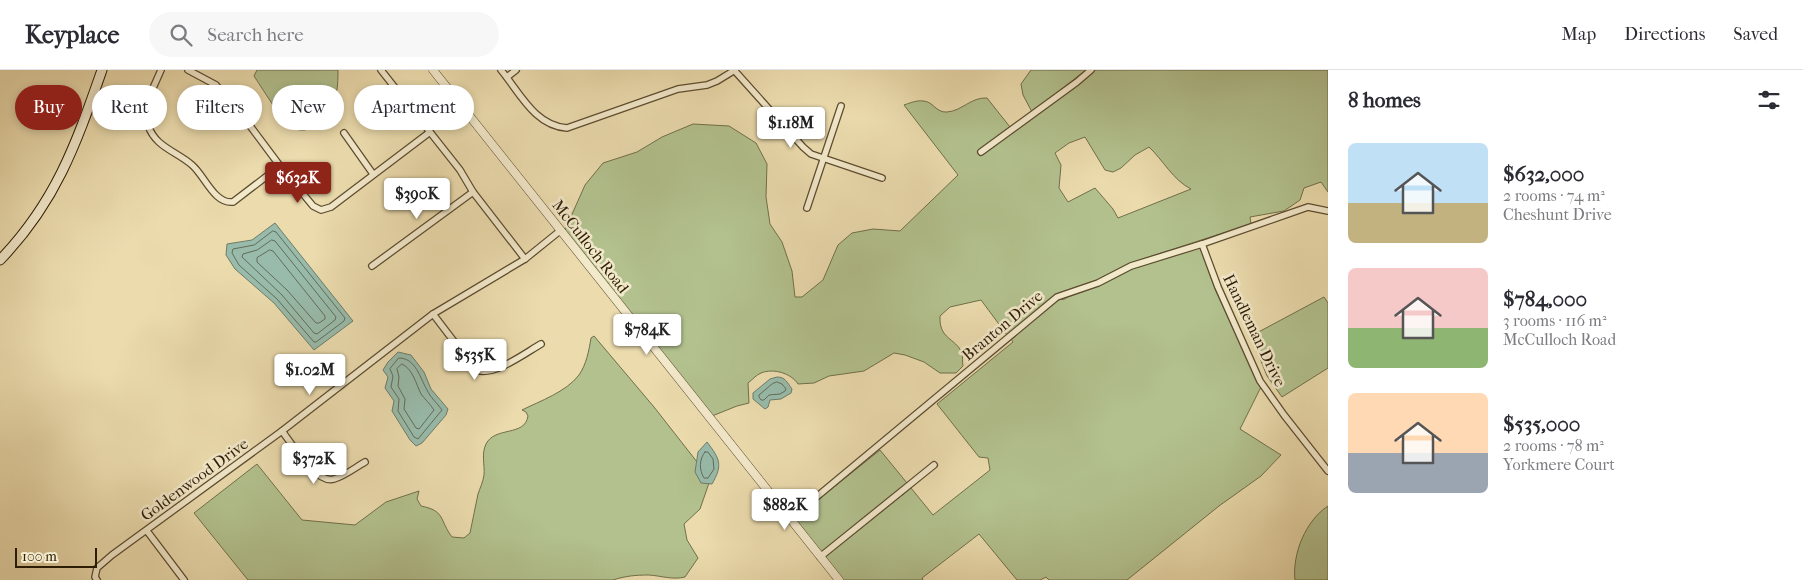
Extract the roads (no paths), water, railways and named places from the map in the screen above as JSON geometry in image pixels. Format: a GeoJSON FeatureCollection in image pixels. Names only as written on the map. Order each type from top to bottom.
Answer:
{"type":"FeatureCollection","features":[{"type":"Feature","properties":{"kind":"main road"},"geometry":{"type":"LineString","coordinates":[[0,260],[37,215],[60,178],[78,137],[102,70]]}},
{"type":"Feature","properties":{"kind":"street"},"geometry":{"type":"LineString","coordinates":[[161,70],[146,107],[147,123],[152,136],[159,143],[193,166],[218,198],[226,203],[233,202],[280,166]]}},
{"type":"Feature","properties":{"kind":"street"},"geometry":{"type":"LineString","coordinates":[[188,70],[216,85],[313,206],[321,210],[331,208],[430,132]]}},
{"type":"Feature","properties":{"kind":"street"},"geometry":{"type":"LineString","coordinates":[[381,70],[460,170],[473,192],[525,259]]}},
{"type":"Feature","properties":{"kind":"street","name":"McCulloch Road"},"geometry":{"type":"LineString","coordinates":[[433,70],[839,580]]}},
{"type":"Feature","properties":{"kind":"street"},"geometry":{"type":"LineString","coordinates":[[501,70],[535,114],[552,126],[567,128],[678,89],[707,85],[734,70],[803,147],[812,154],[882,178]]}},
{"type":"Feature","properties":{"kind":"street"},"geometry":{"type":"LineString","coordinates":[[507,77],[516,70]]}},
{"type":"Feature","properties":{"kind":"street"},"geometry":{"type":"LineString","coordinates":[[981,152],[1091,70]]}},
{"type":"Feature","properties":{"kind":"street"},"geometry":{"type":"LineString","coordinates":[[807,208],[840,106]]}},
{"type":"Feature","properties":{"kind":"street"},"geometry":{"type":"LineString","coordinates":[[344,133],[374,174]]}},
{"type":"Feature","properties":{"kind":"street"},"geometry":{"type":"LineString","coordinates":[[372,266],[473,192]]}},
{"type":"Feature","properties":{"kind":"street","name":"Branton Drive"},"geometry":{"type":"LineString","coordinates":[[790,519],[1057,297],[1098,283],[1131,266],[1202,244],[1308,207],[1328,211]]}},
{"type":"Feature","properties":{"kind":"street","name":"Goldenwood Drive"},"geometry":{"type":"LineString","coordinates":[[97,580],[95,577],[97,568],[112,555],[282,431],[433,314],[525,259],[561,230]]}},
{"type":"Feature","properties":{"kind":"street","name":"Handleman Drive"},"geometry":{"type":"LineString","coordinates":[[1202,244],[1218,288],[1260,381],[1328,471]]}},
{"type":"Feature","properties":{"kind":"street"},"geometry":{"type":"LineString","coordinates":[[433,314],[481,372],[493,371],[541,344]]}},
{"type":"Feature","properties":{"kind":"street"},"geometry":{"type":"LineString","coordinates":[[282,431],[316,475],[326,480],[334,480],[365,462]]}},
{"type":"Feature","properties":{"kind":"street"},"geometry":{"type":"LineString","coordinates":[[820,557],[934,465]]}},
{"type":"Feature","properties":{"kind":"street"},"geometry":{"type":"LineString","coordinates":[[147,531],[184,580]]}},
{"type":"Feature","properties":{"kind":"water"},"geometry":{"type":"Polygon","coordinates":[[[275,223],[353,321],[314,350],[274,303],[235,269],[226,255],[227,244],[252,240],[275,223]]]}},
{"type":"Feature","properties":{"kind":"water"},"geometry":{"type":"Polygon","coordinates":[[[398,352],[411,355],[424,372],[431,389],[448,409],[446,415],[422,443],[416,446],[410,440],[392,411],[394,401],[385,388],[388,377],[383,370],[398,352]]]}},
{"type":"Feature","properties":{"kind":"water"},"geometry":{"type":"Polygon","coordinates":[[[777,377],[787,382],[792,389],[791,393],[781,399],[770,400],[768,407],[765,409],[753,399],[753,393],[770,379],[777,377]]]}},
{"type":"Feature","properties":{"kind":"water"},"geometry":{"type":"Polygon","coordinates":[[[707,442],[715,453],[719,467],[712,484],[701,483],[695,472],[698,452],[707,442]]]}}]}
